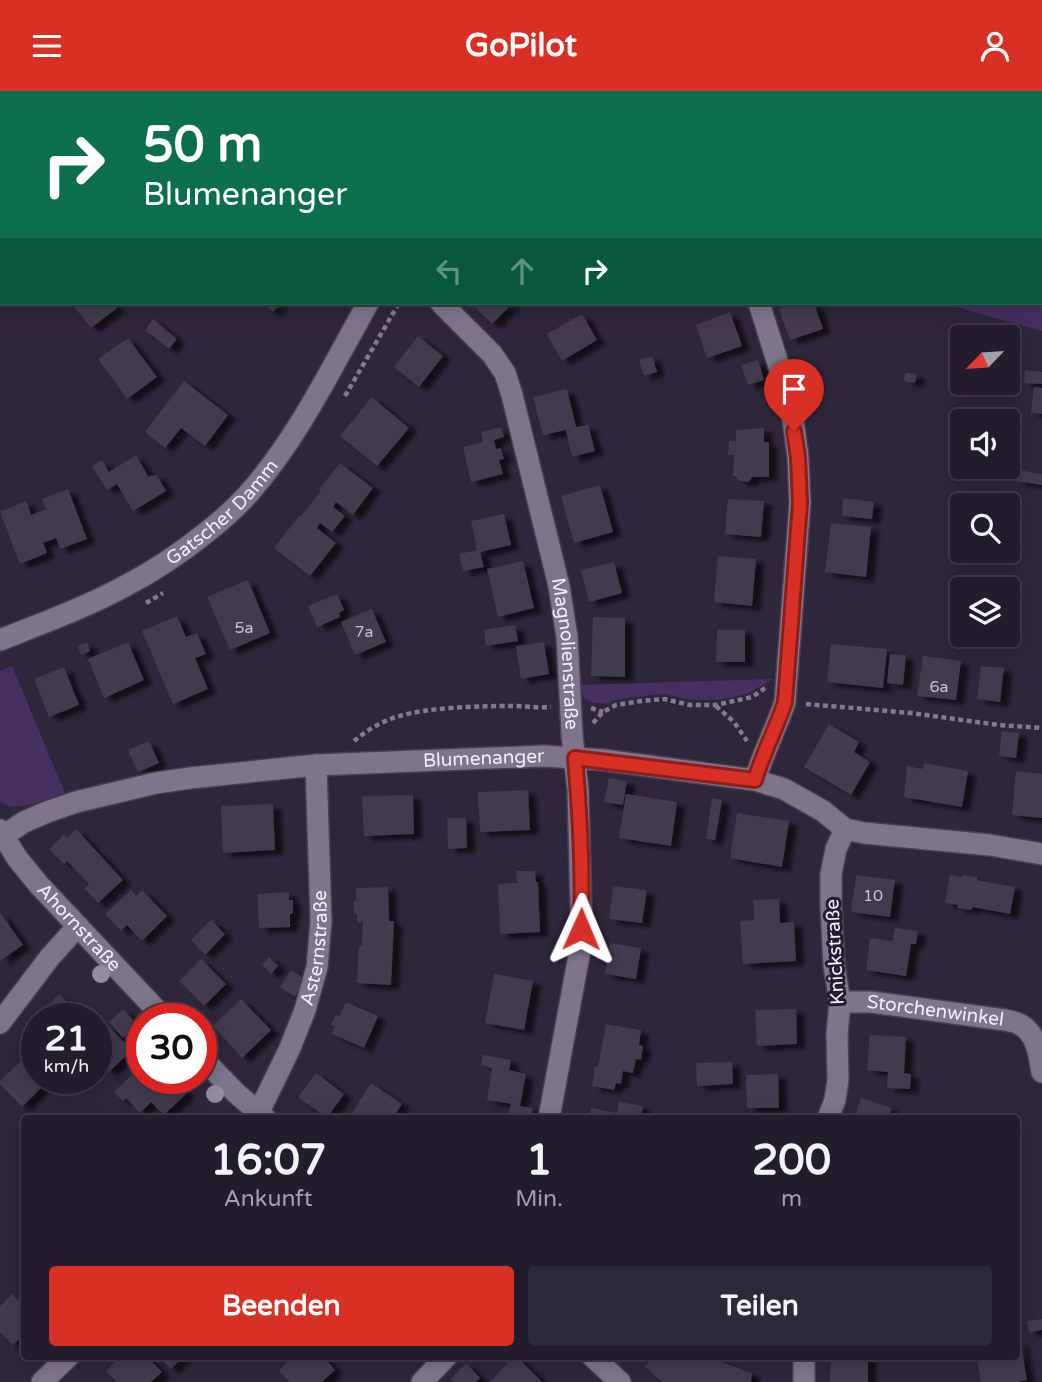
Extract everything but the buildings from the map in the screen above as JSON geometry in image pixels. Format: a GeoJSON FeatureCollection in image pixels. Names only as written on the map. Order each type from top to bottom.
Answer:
{"type":"FeatureCollection","features":[{"type":"Feature","properties":{"kind":"street","name":"Gatscher Damm"},"geometry":{"type":"LineString","coordinates":[[0,640],[95,602],[128,585],[188,547],[220,521],[249,493],[280,453],[367,305]]}},
{"type":"Feature","properties":{"kind":"street","name":"Magnolienstraße"},"geometry":{"type":"LineString","coordinates":[[443,305],[492,354],[505,373],[559,586],[567,637],[578,790],[580,950],[550,1115]]}},
{"type":"Feature","properties":{"kind":"street"},"geometry":{"type":"LineString","coordinates":[[758,771],[785,702],[800,503],[798,457],[791,405],[760,305]]}},
{"type":"Feature","properties":{"kind":"street","name":"Blumenanger"},"geometry":{"type":"LineString","coordinates":[[1,833],[76,802],[113,792],[190,778],[326,764],[544,756],[758,771],[823,811],[845,828],[864,833],[990,845],[1042,854]]}},
{"type":"Feature","properties":{"kind":"street","name":"Asternstraße"},"geometry":{"type":"LineString","coordinates":[[260,1115],[300,1023],[317,967],[326,764]]}},
{"type":"Feature","properties":{"kind":"street","name":"Knickstraße"},"geometry":{"type":"LineString","coordinates":[[829,1115],[838,1079],[837,1034],[840,1002],[834,965],[831,874],[836,849],[845,828]]}},
{"type":"Feature","properties":{"kind":"street","name":"Ahornstraße"},"geometry":{"type":"LineString","coordinates":[[1,833],[39,885],[150,1003]]}},
{"type":"Feature","properties":{"kind":"street"},"geometry":{"type":"LineString","coordinates":[[0,1024],[50,957],[78,926]]}},
{"type":"Feature","properties":{"kind":"street","name":"Storchenwinkel"},"geometry":{"type":"LineString","coordinates":[[840,1002],[871,1002],[1005,1020],[1021,1025],[1031,1034],[1037,1046],[1042,1072]]}},
{"type":"Feature","properties":{"kind":"street"},"geometry":{"type":"LineString","coordinates":[[217,1073],[259,1115]]}},
{"type":"Feature","properties":{"kind":"street"},"geometry":{"type":"LineString","coordinates":[[42,1382],[65,1360]]}},
{"type":"Feature","properties":{"kind":"street"},"geometry":{"type":"LineString","coordinates":[[422,1382],[443,1360]]}},
{"type":"Feature","properties":{"kind":"street"},"geometry":{"type":"LineString","coordinates":[[596,1360],[620,1382]]}},
{"type":"Feature","properties":{"kind":"street"},"geometry":{"type":"LineString","coordinates":[[804,1360],[804,1382]]}},
{"type":"Feature","properties":{"kind":"path"},"geometry":{"type":"LineString","coordinates":[[572,735],[588,728],[603,712],[616,705],[664,699],[690,705],[716,705],[752,697],[787,676]]}},
{"type":"Feature","properties":{"kind":"path"},"geometry":{"type":"LineString","coordinates":[[785,702],[1042,728]]}},
{"type":"Feature","properties":{"kind":"path"},"geometry":{"type":"LineString","coordinates":[[716,705],[734,722],[750,744],[758,771]]}},
{"type":"Feature","properties":{"kind":"path"},"geometry":{"type":"LineString","coordinates":[[326,764],[373,727],[396,717],[464,708],[571,706]]}},
{"type":"Feature","properties":{"kind":"shaded area"},"geometry":{"type":"Polygon","coordinates":[[[949,305],[1042,305],[1042,331],[949,305]]]}},
{"type":"Feature","properties":{"kind":"shaded area"},"geometry":{"type":"Polygon","coordinates":[[[12,666],[65,793],[30,805],[10,807],[0,801],[0,671],[12,666]]]}},
{"type":"Feature","properties":{"kind":"shaded area"},"geometry":{"type":"Polygon","coordinates":[[[773,679],[749,693],[715,700],[691,700],[665,694],[615,700],[605,704],[590,702],[584,698],[579,685],[773,679]]]}},
{"type":"Feature","properties":{"kind":"route"},"geometry":{"type":"LineString","coordinates":[[581,929],[575,758],[755,780],[785,702],[800,503],[794,431]]}}]}
